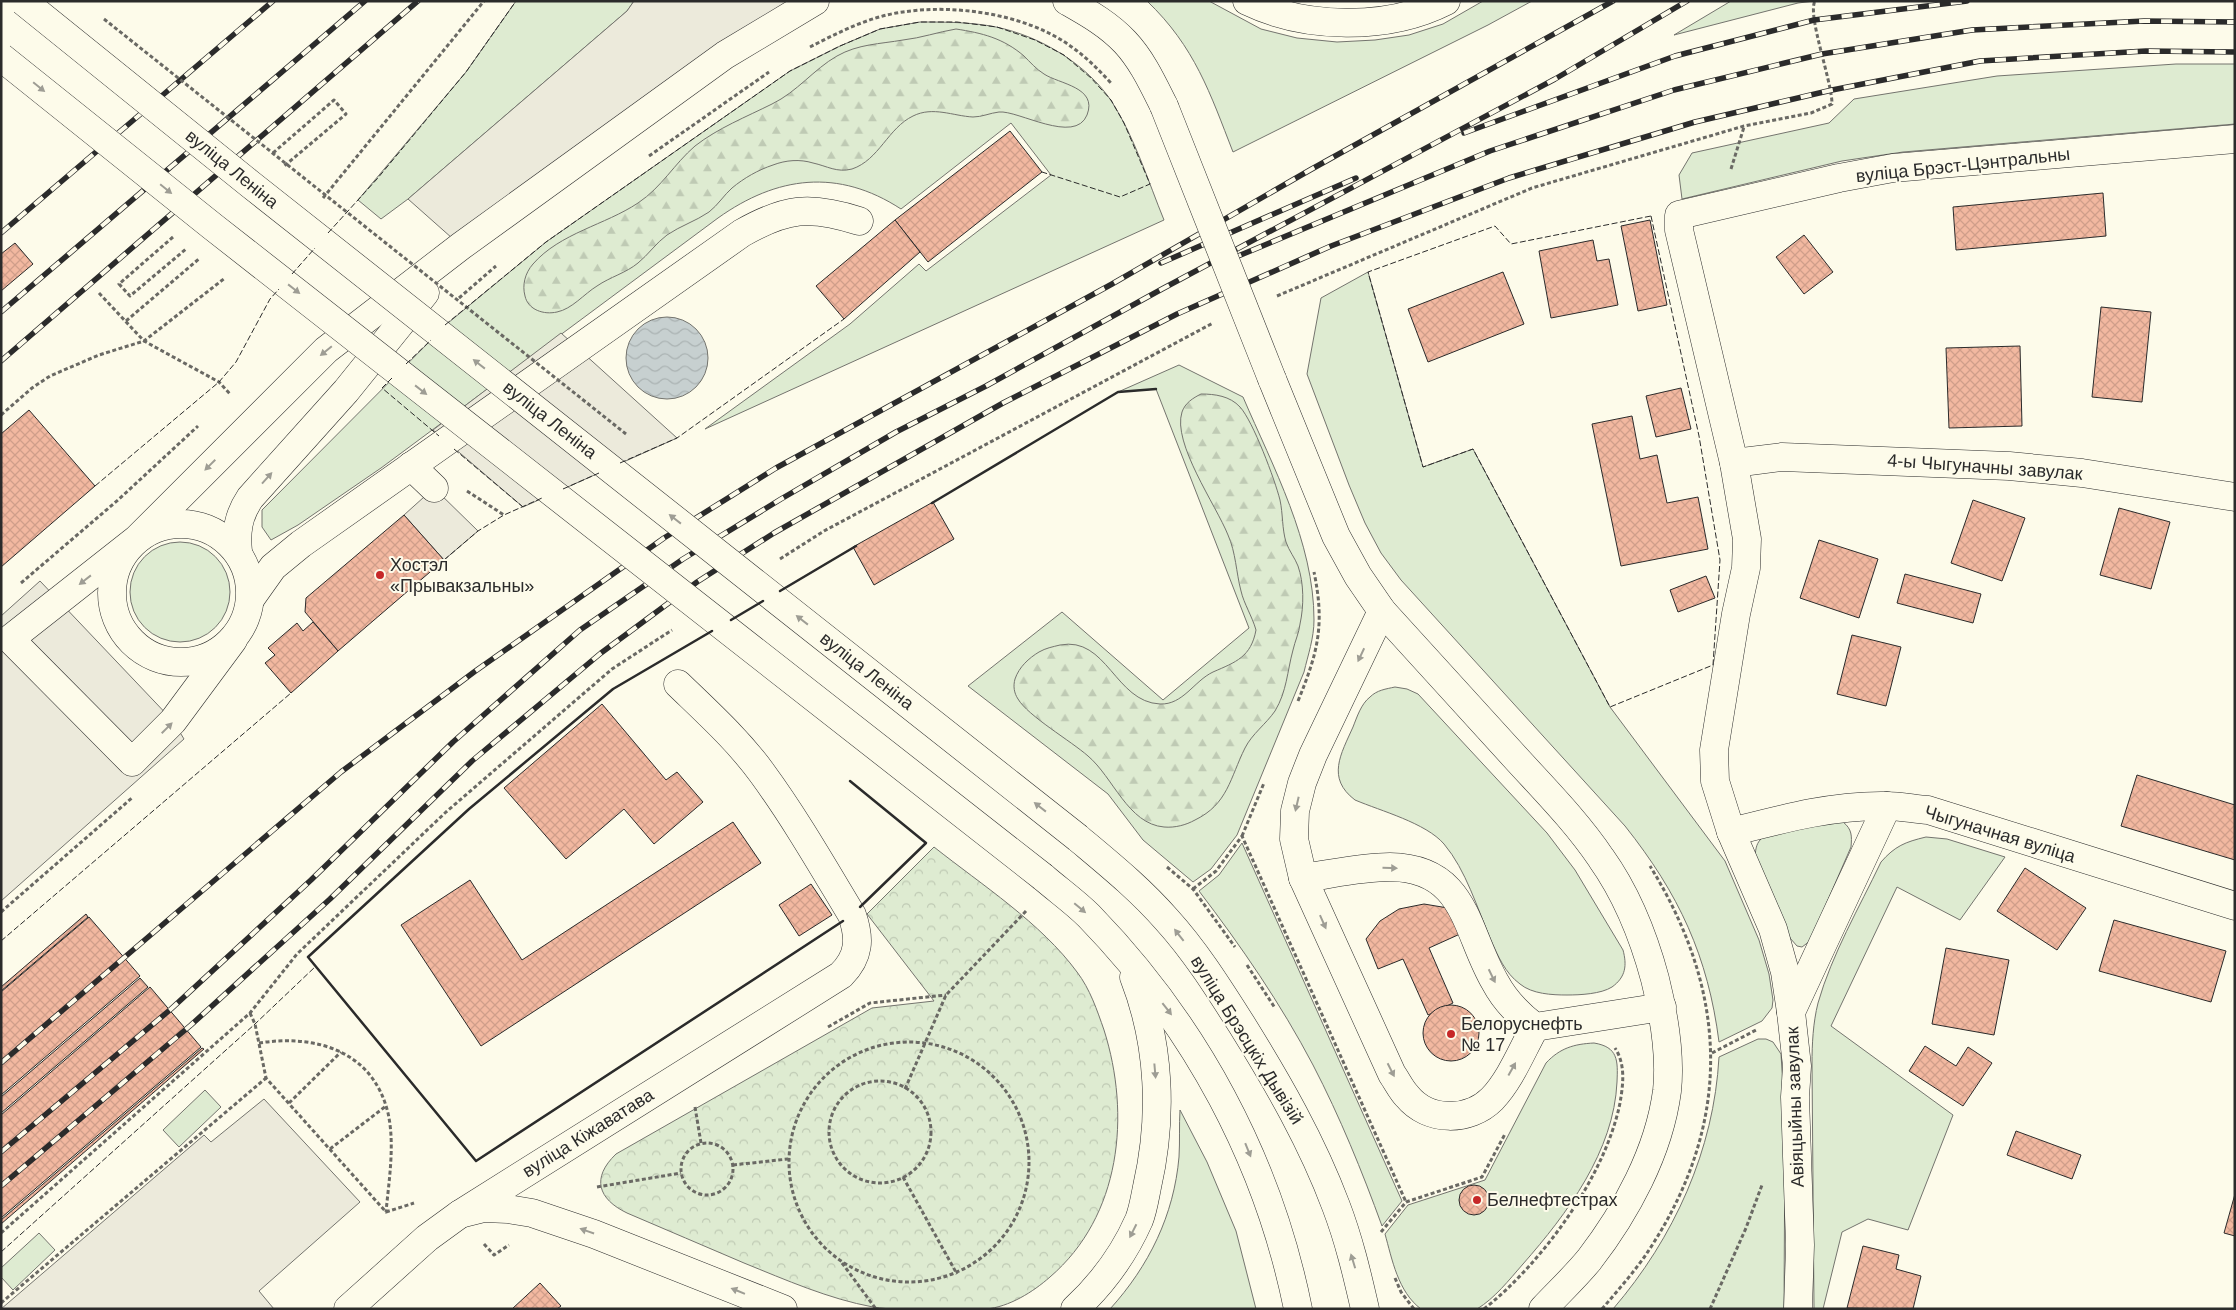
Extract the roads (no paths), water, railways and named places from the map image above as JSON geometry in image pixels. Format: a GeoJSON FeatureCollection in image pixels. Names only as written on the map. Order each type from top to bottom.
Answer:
{"type":"FeatureCollection","features":[{"type":"Feature","properties":{"kind":"street","name":"вуліца Леніна"},"geometry":{"type":"LineString","coordinates":[[22,1],[250,184],[1078,838]]}},
{"type":"Feature","properties":{"kind":"street"},"geometry":{"type":"LineString","coordinates":[[233,640],[215,654],[193,662],[170,662],[148,654],[130,641],[118,622],[112,600],[113,577],[122,556],[314,361],[461,246],[725,55],[815,1]]}},
{"type":"Feature","properties":{"kind":"street"},"geometry":{"type":"LineString","coordinates":[[1067,1],[1100,20],[1125,42],[1147,74],[1164,106],[1336,536],[1358,576],[1382,611],[1562,809],[1601,858],[1628,906],[1646,949],[1662,1007],[1667,1047],[1667,1090],[1656,1139],[1638,1181],[1616,1221],[1588,1261],[1543,1309]]}},
{"type":"Feature","properties":{"kind":"street"},"geometry":{"type":"LineString","coordinates":[[1247,1],[1270,12],[1314,22],[1360,22],[1406,16],[1446,1]]}},
{"type":"Feature","properties":{"kind":"street"},"geometry":{"type":"LineString","coordinates":[[1,57],[220,232],[1043,877],[1088,915],[1127,957],[1173,1016],[1204,1062],[1239,1128],[1275,1219],[1298,1309]]}},
{"type":"Feature","properties":{"kind":"street","name":"вуліца Брэст-Цэнтральны"},"geometry":{"type":"LineString","coordinates":[[1734,463],[1679,230],[1679,214],[1839,178],[1893,168],[2235,139]]}},
{"type":"Feature","properties":{"kind":"street"},"geometry":{"type":"LineString","coordinates":[[251,598],[264,578],[286,555],[742,234],[782,213],[800,211],[822,212],[859,222]]}},
{"type":"Feature","properties":{"kind":"street"},"geometry":{"type":"LineString","coordinates":[[238,552],[236,528],[243,508],[250,498],[346,391],[461,246]]}},
{"type":"Feature","properties":{"kind":"street","name":"4-ы Чыгуначны завулак"},"geometry":{"type":"LineString","coordinates":[[1734,463],[1782,457],[2009,466],[2082,472],[2235,497]]}},
{"type":"Feature","properties":{"kind":"street"},"geometry":{"type":"LineString","coordinates":[[1734,463],[1747,539],[1746,568],[1736,614],[1714,750],[1714,781],[1731,832],[1772,929],[1785,972],[1791,1012]]}},
{"type":"Feature","properties":{"kind":"street"},"geometry":{"type":"LineString","coordinates":[[411,466],[434,488]]}},
{"type":"Feature","properties":{"kind":"street"},"geometry":{"type":"LineString","coordinates":[[180,523],[202,526],[222,536],[238,552],[249,574],[251,598],[246,621],[173,721],[132,762],[10,639],[138,539],[157,528],[180,523]]}},
{"type":"Feature","properties":{"kind":"street"},"geometry":{"type":"LineString","coordinates":[[1382,611],[1313,755],[1302,783],[1295,811],[1294,840],[1303,878],[1392,1074],[1408,1098],[1429,1113],[1454,1116],[1476,1111],[1491,1099],[1502,1086],[1535,1027]]}},
{"type":"Feature","properties":{"kind":"street","name":"вуліца Кіжаватава"},"geometry":{"type":"LineString","coordinates":[[348,1309],[427,1238],[460,1214],[841,975],[855,957],[859,943],[857,928],[852,915],[762,772],[739,745],[678,684]]}},
{"type":"Feature","properties":{"kind":"street","name":"Чыгуначная вуліца"},"geometry":{"type":"LineString","coordinates":[[1731,832],[1791,816],[1834,809],[1887,806],[1928,810],[2235,906]]}},
{"type":"Feature","properties":{"kind":"street","name":"Авіяцыйны завулак"},"geometry":{"type":"LineString","coordinates":[[1798,1309],[1800,1245],[1795,1097],[1797,1066],[1791,1012],[1887,806]]}},
{"type":"Feature","properties":{"kind":"street","name":"вуліца Брэсцкіх Дывізій"},"geometry":{"type":"LineString","coordinates":[[1078,838],[1130,880],[1168,920],[1212,977],[1272,1073],[1297,1118],[1336,1206],[1355,1267],[1365,1309]]}},
{"type":"Feature","properties":{"kind":"street"},"geometry":{"type":"LineString","coordinates":[[1303,878],[1369,868],[1392,867],[1416,871],[1437,879],[1452,891],[1460,905],[1493,981],[1506,1000],[1535,1027],[1662,1007]]}},
{"type":"Feature","properties":{"kind":"street"},"geometry":{"type":"LineString","coordinates":[[1075,1309],[1097,1288],[1120,1256],[1140,1218],[1155,1143],[1157,1097],[1154,1051],[1144,1002],[1127,957]]}},
{"type":"Feature","properties":{"kind":"street"},"geometry":{"type":"LineString","coordinates":[[460,1214],[484,1208],[532,1213],[594,1234],[783,1309]]}},
{"type":"Feature","properties":{"kind":"water"},"geometry":{"type":"Polygon","coordinates":[[[667,317],[683,320],[696,329],[705,342],[708,358],[705,374],[696,387],[683,396],[667,399],[651,396],[638,387],[629,374],[626,358],[629,342],[638,329],[651,320],[667,317]]]}},
{"type":"Feature","properties":{"kind":"railway"},"geometry":{"type":"LineString","coordinates":[[1,233],[273,1]]}},
{"type":"Feature","properties":{"kind":"railway"},"geometry":{"type":"LineString","coordinates":[[1,312],[365,1]]}},
{"type":"Feature","properties":{"kind":"railway"},"geometry":{"type":"LineString","coordinates":[[1,361],[418,1]]}},
{"type":"Feature","properties":{"kind":"railway"},"geometry":{"type":"LineString","coordinates":[[1,1063],[341,772],[474,672],[664,538],[776,468],[1112,284],[1310,170],[1613,1]]}},
{"type":"Feature","properties":{"kind":"railway"},"geometry":{"type":"LineString","coordinates":[[1,1152],[171,1009],[311,880],[453,742],[580,630],[683,559],[896,432],[986,386],[1162,289],[1555,79],[1687,1]]}},
{"type":"Feature","properties":{"kind":"railway"},"geometry":{"type":"LineString","coordinates":[[1464,133],[1675,56],[1814,20],[1967,1]]}},
{"type":"Feature","properties":{"kind":"railway"},"geometry":{"type":"LineString","coordinates":[[1231,259],[1490,151],[1674,90],[1822,54],[1972,30],[2144,21],[2235,22]]}},
{"type":"Feature","properties":{"kind":"railway"},"geometry":{"type":"LineString","coordinates":[[1,1186],[191,1025],[330,899],[472,761],[601,653],[697,582],[774,533],[1003,403],[1177,314],[1331,246],[1509,178],[1695,122],[1832,90],[1980,61],[2146,51],[2235,52]]}},
{"type":"Feature","properties":{"kind":"railway"},"geometry":{"type":"LineString","coordinates":[[1161,263],[1356,178]]}},
{"type":"Feature","properties":{"kind":"place","name":"Хостэл «Прывакзальны»"},"geometry":{"type":"Point","coordinates":[380,575]}},
{"type":"Feature","properties":{"kind":"place","name":"Белоруснефть № 17"},"geometry":{"type":"Point","coordinates":[1451,1034]}},
{"type":"Feature","properties":{"kind":"place","name":"Белнефтестрах"},"geometry":{"type":"Point","coordinates":[1477,1200]}}]}
